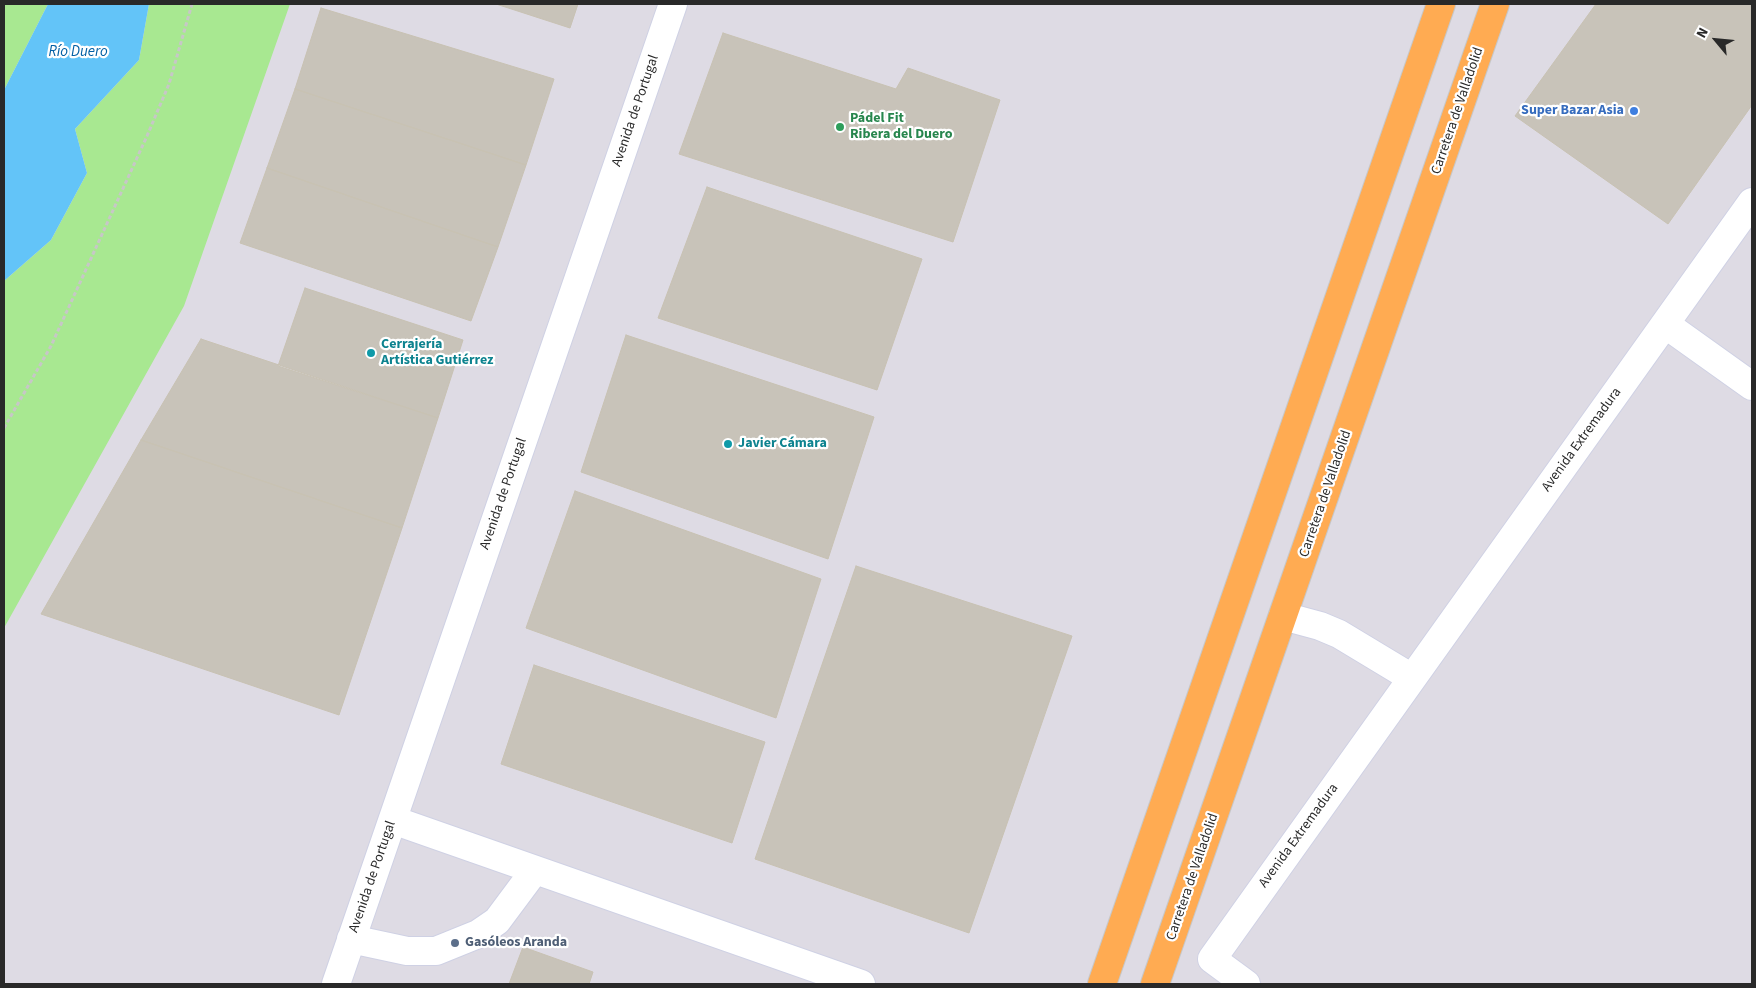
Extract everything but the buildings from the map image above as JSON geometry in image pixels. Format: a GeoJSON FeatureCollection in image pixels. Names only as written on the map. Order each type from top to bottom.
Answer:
{"type":"FeatureCollection","features":[{"type":"Feature","properties":{"kind":"highway"},"geometry":{"type":"LineString","coordinates":[[1102,984],[1441,4]]}},
{"type":"Feature","properties":{"kind":"highway","name":"Carretera de Valladolid"},"geometry":{"type":"LineString","coordinates":[[1155,984],[1495,4]]}},
{"type":"Feature","properties":{"kind":"street","name":"Avenida de Portugal"},"geometry":{"type":"LineString","coordinates":[[336,984],[673,4]]}},
{"type":"Feature","properties":{"kind":"street","name":"Avenida Extremadura"},"geometry":{"type":"LineString","coordinates":[[1246,984],[1212,958],[1752,202]]}},
{"type":"Feature","properties":{"kind":"street"},"geometry":{"type":"LineString","coordinates":[[1664,324],[1752,386]]}},
{"type":"Feature","properties":{"kind":"street"},"geometry":{"type":"LineString","coordinates":[[1283,616],[1320,626],[1339,634],[1412,678]]}},
{"type":"Feature","properties":{"kind":"street"},"geometry":{"type":"LineString","coordinates":[[393,820],[861,984]]}},
{"type":"Feature","properties":{"kind":"street"},"geometry":{"type":"LineString","coordinates":[[352,939],[407,951],[436,951],[478,934],[497,921],[534,870]]}},
{"type":"Feature","properties":{"kind":"path"},"geometry":{"type":"LineString","coordinates":[[4,428],[51,346],[147,136],[170,84],[192,4]]}},
{"type":"Feature","properties":{"kind":"shaded area"},"geometry":{"type":"Polygon","coordinates":[[[225,4],[1752,4],[1752,984],[4,984],[4,526],[225,4]]]}},
{"type":"Feature","properties":{"kind":"green space"},"geometry":{"type":"Polygon","coordinates":[[[4,4],[48,4],[4,90],[4,4]]]}},
{"type":"Feature","properties":{"kind":"green space"},"geometry":{"type":"Polygon","coordinates":[[[149,4],[290,4],[184,306],[4,628],[4,281],[51,240],[87,173],[75,129],[139,60],[149,4]]]}},
{"type":"Feature","properties":{"kind":"water","name":"Río Duero"},"geometry":{"type":"Polygon","coordinates":[[[48,4],[149,4],[139,60],[75,129],[87,173],[51,240],[4,281],[4,90],[48,4]]]}},
{"type":"Feature","properties":{"kind":"place","name":"Super Bazar Asia"},"geometry":{"type":"Point","coordinates":[1634,111]}},
{"type":"Feature","properties":{"kind":"place","name":"Pádel Fit Ribera del Duero"},"geometry":{"type":"Point","coordinates":[840,127]}},
{"type":"Feature","properties":{"kind":"place","name":"Cerrajería Artística Gutiérrez"},"geometry":{"type":"Point","coordinates":[371,353]}},
{"type":"Feature","properties":{"kind":"place","name":"Javier Cámara"},"geometry":{"type":"Point","coordinates":[728,444]}},
{"type":"Feature","properties":{"kind":"place","name":"Gasóleos Aranda"},"geometry":{"type":"Point","coordinates":[455,943]}}]}
